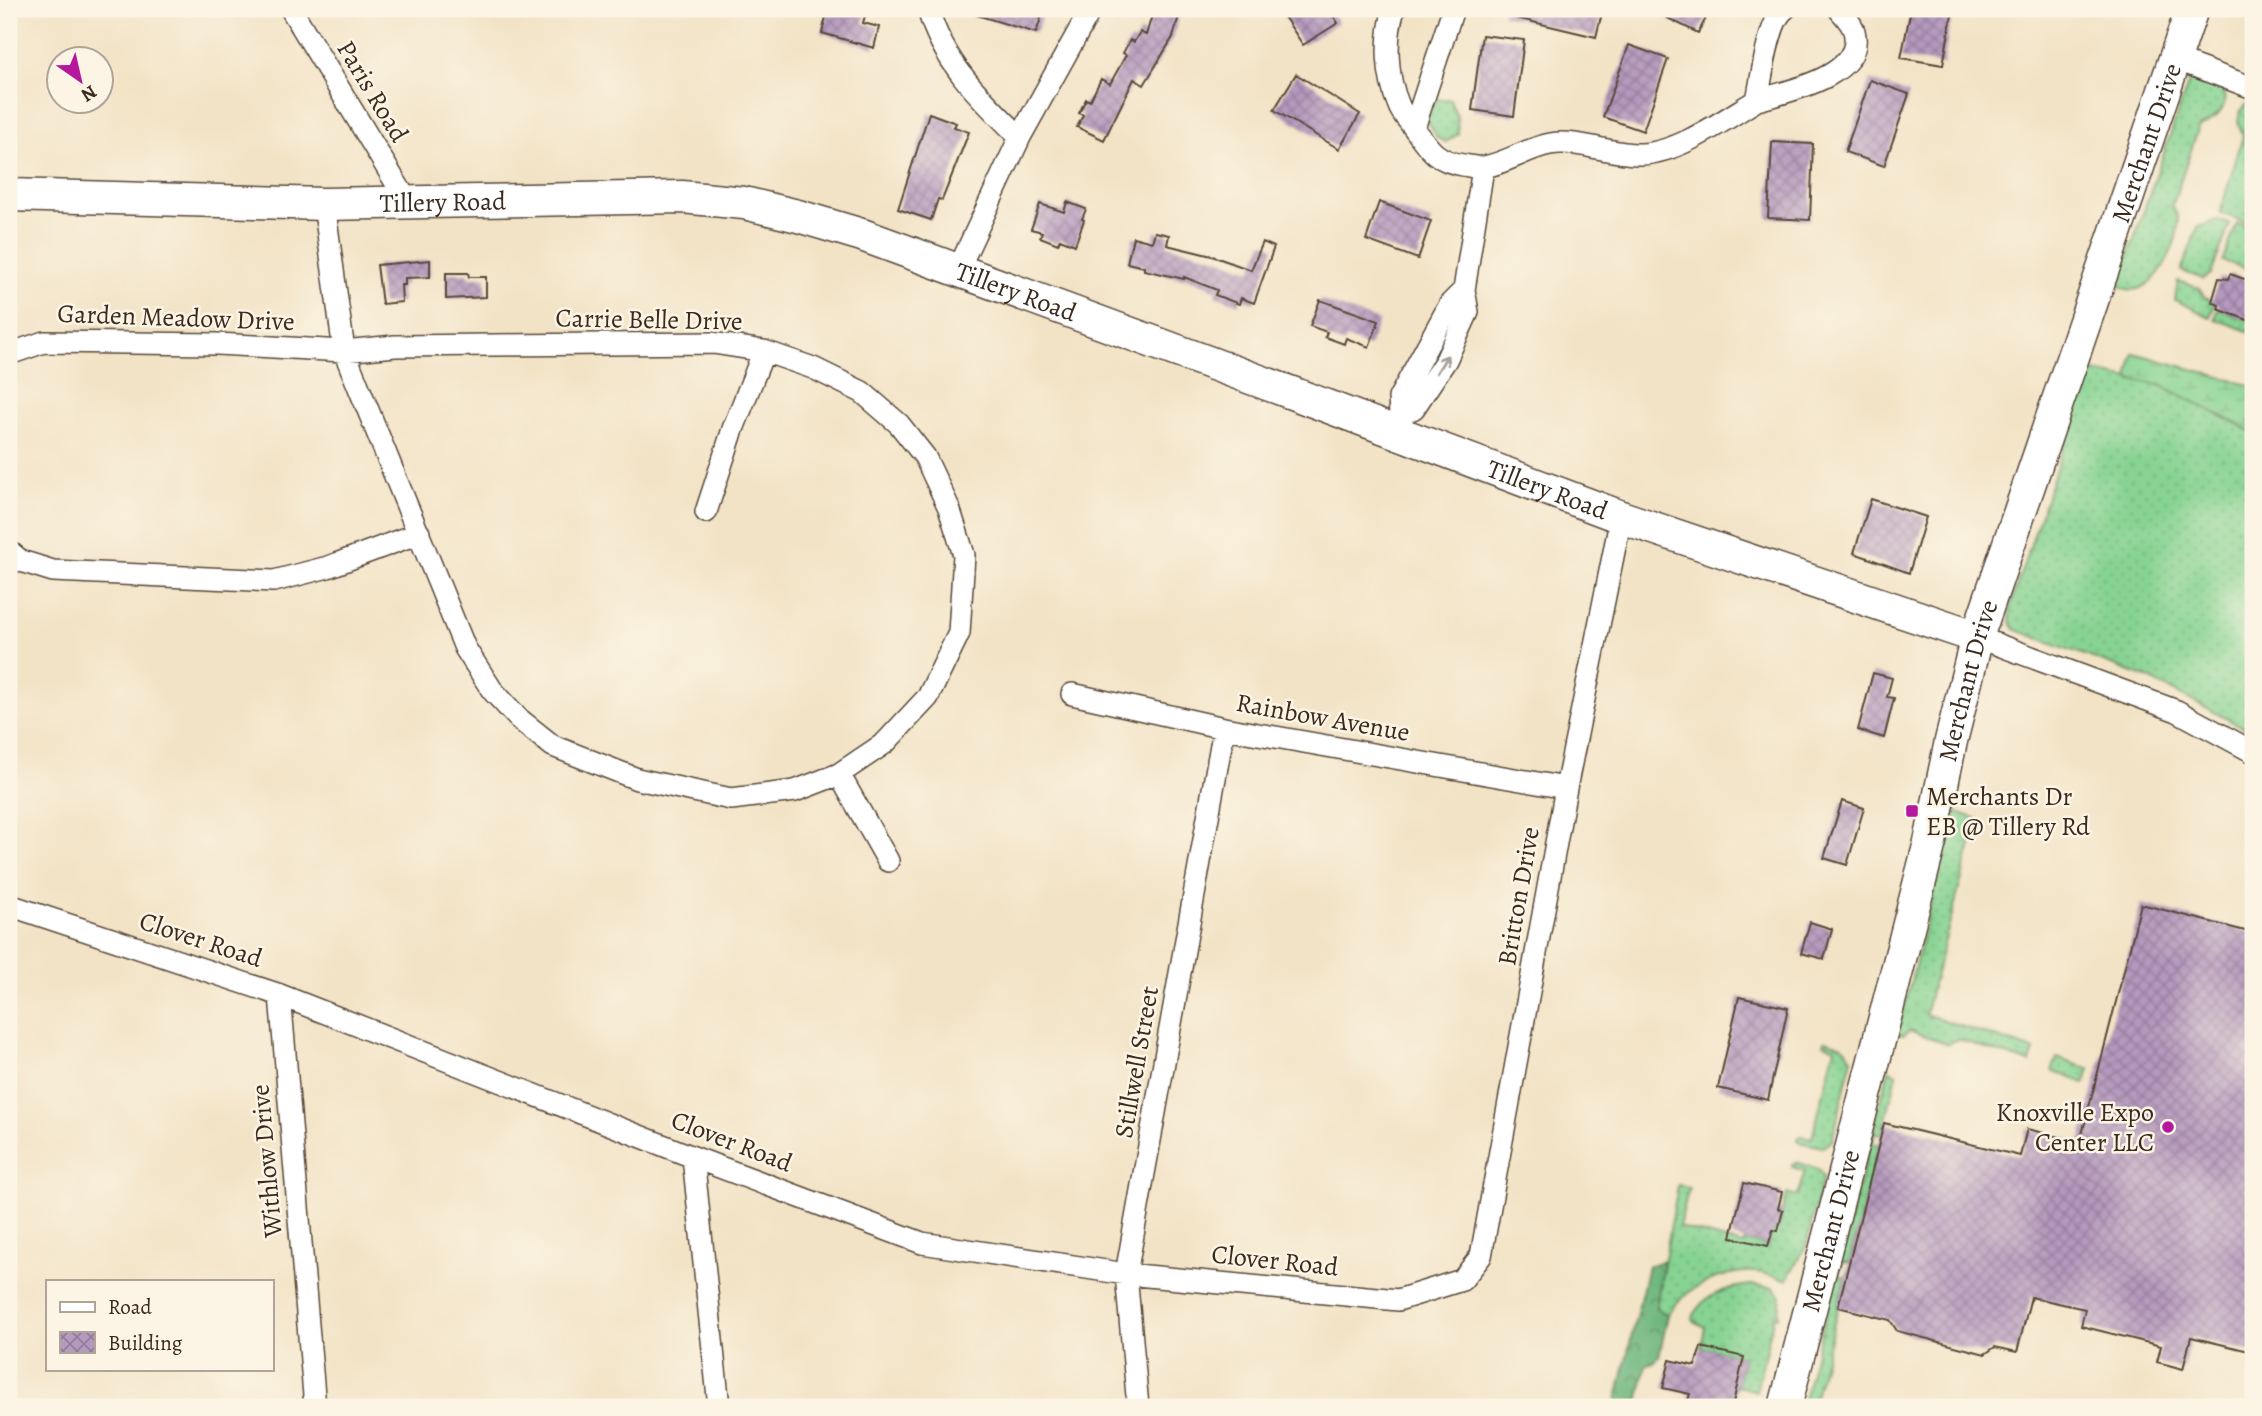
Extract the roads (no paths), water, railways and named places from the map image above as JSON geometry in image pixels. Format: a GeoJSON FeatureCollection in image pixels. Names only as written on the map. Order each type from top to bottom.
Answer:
{"type":"FeatureCollection","features":[{"type":"Feature","properties":{"kind":"street","name":"Paris Road"},"geometry":{"type":"LineString","coordinates":[[291,9],[407,201]]}},
{"type":"Feature","properties":{"kind":"street"},"geometry":{"type":"LineString","coordinates":[[928,9],[942,45],[959,73],[1020,137]]}},
{"type":"Feature","properties":{"kind":"street"},"geometry":{"type":"LineString","coordinates":[[958,270],[1020,137],[1091,9]]}},
{"type":"Feature","properties":{"kind":"street"},"geometry":{"type":"LineString","coordinates":[[1394,9],[1390,23],[1388,57],[1399,108],[1430,150],[1446,163],[1483,168],[1549,144],[1572,143],[1593,149],[1642,154],[1673,147],[1757,100],[1816,83],[1834,72],[1849,57],[1855,42],[1853,29],[1839,9]]}},
{"type":"Feature","properties":{"kind":"street"},"geometry":{"type":"LineString","coordinates":[[1414,128],[1453,9]]}},
{"type":"Feature","properties":{"kind":"street"},"geometry":{"type":"LineString","coordinates":[[1757,100],[1773,27],[1780,12],[1785,9]]}},
{"type":"Feature","properties":{"kind":"street","name":"Merchant Drive"},"geometry":{"type":"LineString","coordinates":[[1785,1407],[1930,842],[1951,741],[1977,637],[2192,9]]}},
{"type":"Feature","properties":{"kind":"street"},"geometry":{"type":"LineString","coordinates":[[2175,59],[2253,88]]}},
{"type":"Feature","properties":{"kind":"street"},"geometry":{"type":"LineString","coordinates":[[1396,423],[1399,398],[1450,304],[1464,290],[1483,168]]}},
{"type":"Feature","properties":{"kind":"street","name":"Tillery Road"},"geometry":{"type":"LineString","coordinates":[[9,195],[324,204],[682,197],[744,203],[811,219],[1396,423],[1621,517],[1977,637]]}},
{"type":"Feature","properties":{"kind":"street","name":"Carrie Belle Drive"},"geometry":{"type":"LineString","coordinates":[[324,204],[344,351],[465,648],[492,691],[519,719],[554,746],[636,779],[731,799],[795,791],[839,775],[885,743],[928,697],[959,633],[964,555],[949,508],[925,457],[900,424],[862,392],[813,368],[764,351],[713,343],[409,346],[344,351]]}},
{"type":"Feature","properties":{"kind":"street","name":"Garden Meadow Drive"},"geometry":{"type":"LineString","coordinates":[[9,354],[44,342],[217,344],[344,351]]}},
{"type":"Feature","properties":{"kind":"street"},"geometry":{"type":"LineString","coordinates":[[706,512],[733,429],[764,351]]}},
{"type":"Feature","properties":{"kind":"street","name":"Britton Drive"},"geometry":{"type":"LineString","coordinates":[[1462,1280],[1481,1256],[1566,788],[1621,517]]}},
{"type":"Feature","properties":{"kind":"street"},"geometry":{"type":"LineString","coordinates":[[9,551],[21,561],[53,572],[274,581],[328,568],[419,533]]}},
{"type":"Feature","properties":{"kind":"street"},"geometry":{"type":"LineString","coordinates":[[1977,637],[2177,711],[2253,752]]}},
{"type":"Feature","properties":{"kind":"street","name":"Rainbow Avenue"},"geometry":{"type":"LineString","coordinates":[[1072,694],[1224,728],[1566,788]]}},
{"type":"Feature","properties":{"kind":"street","name":"Stillwell Street"},"geometry":{"type":"LineString","coordinates":[[1138,1407],[1126,1274],[1224,728]]}},
{"type":"Feature","properties":{"kind":"street"},"geometry":{"type":"LineString","coordinates":[[839,775],[888,861]]}},
{"type":"Feature","properties":{"kind":"street","name":"Clover Road"},"geometry":{"type":"LineString","coordinates":[[9,905],[280,995],[922,1243],[1126,1274],[1398,1300],[1462,1280]]}},
{"type":"Feature","properties":{"kind":"street","name":"Withlow Drive"},"geometry":{"type":"LineString","coordinates":[[280,995],[315,1407]]}},
{"type":"Feature","properties":{"kind":"street"},"geometry":{"type":"LineString","coordinates":[[694,1157],[719,1407]]}},
{"type":"Feature","properties":{"kind":"place","name":"Merchants Dr EB @ Tillery Rd"},"geometry":{"type":"Point","coordinates":[1912,811]}},
{"type":"Feature","properties":{"kind":"place","name":"Knoxville Expo Center LLC"},"geometry":{"type":"Point","coordinates":[2168,1127]}}]}
